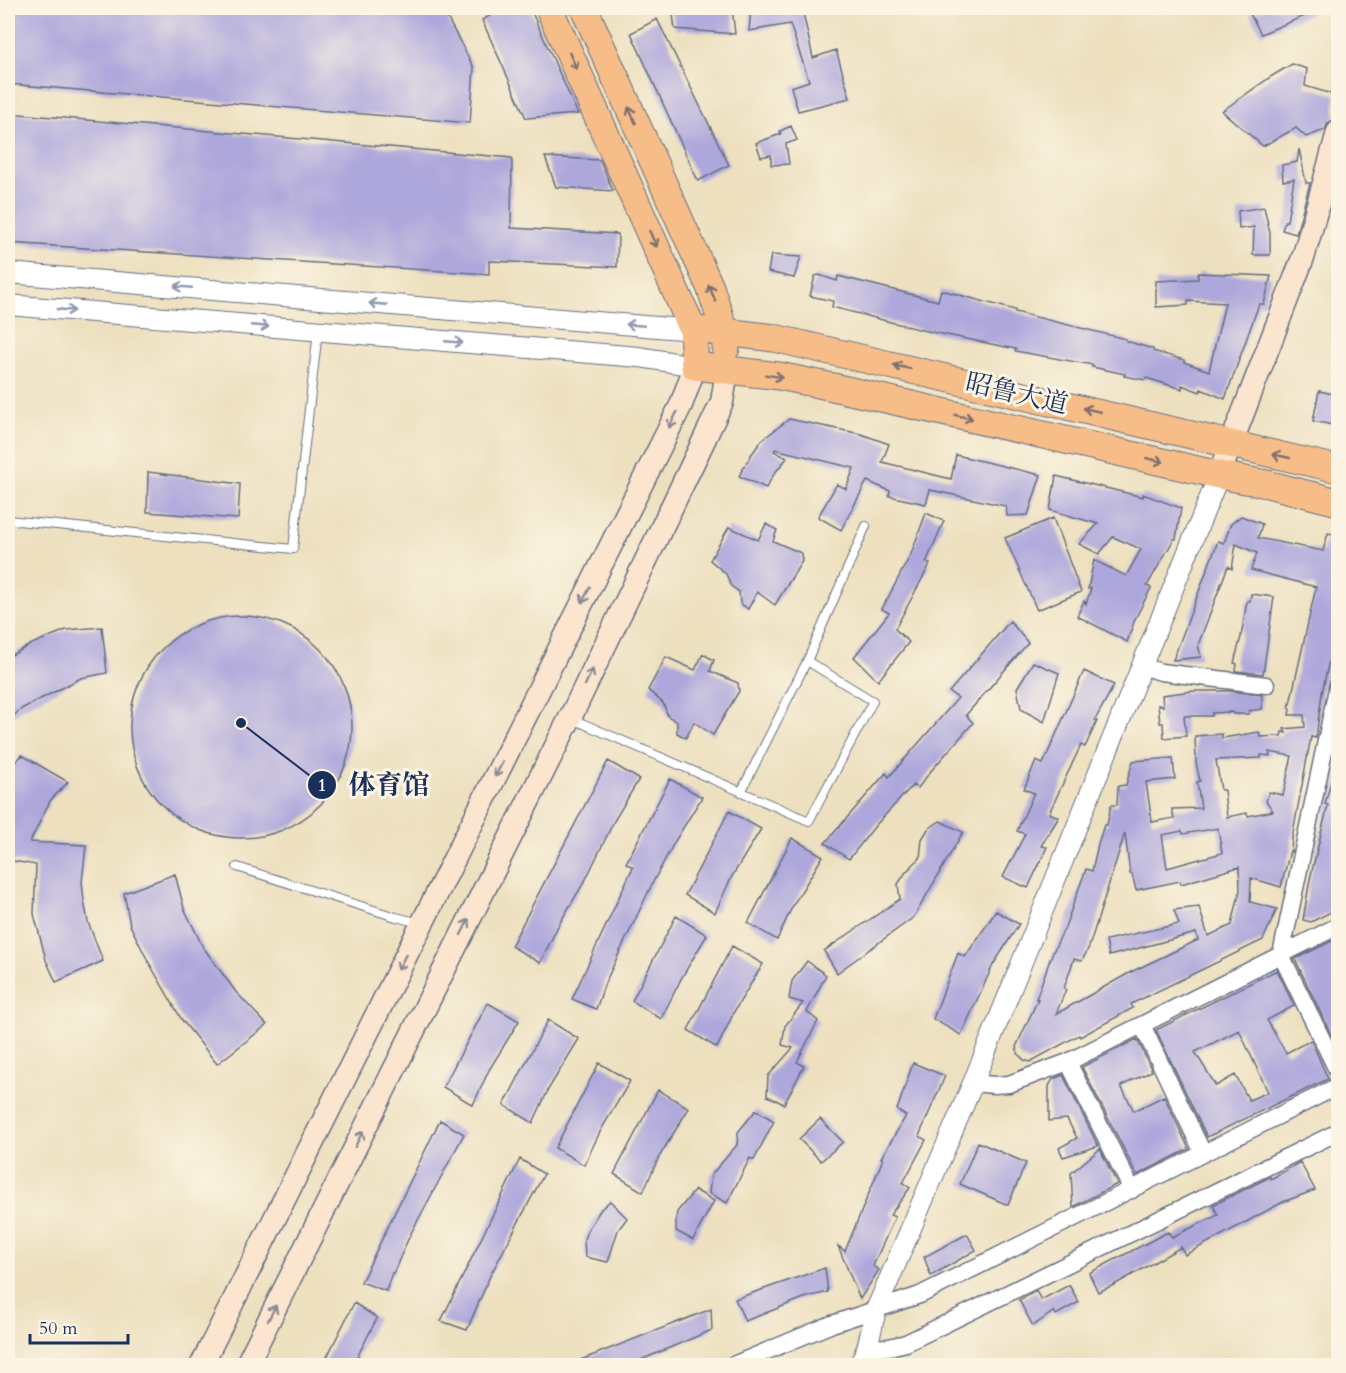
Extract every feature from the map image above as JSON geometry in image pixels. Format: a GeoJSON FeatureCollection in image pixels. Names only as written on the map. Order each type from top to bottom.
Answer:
{"type":"FeatureCollection","features":[{"type":"Feature","properties":{"kind":"highway"},"geometry":{"type":"LineString","coordinates":[[549,8],[693,330],[695,366]]}},
{"type":"Feature","properties":{"kind":"highway"},"geometry":{"type":"LineString","coordinates":[[591,11],[710,287],[725,332],[727,370]]}},
{"type":"Feature","properties":{"kind":"highway","name":"昭鲁大道"},"geometry":{"type":"LineString","coordinates":[[693,330],[794,342],[1338,469]]}},
{"type":"Feature","properties":{"kind":"highway","name":"昭鲁大道"},"geometry":{"type":"LineString","coordinates":[[695,366],[779,376],[833,387],[1338,502]]}},
{"type":"Feature","properties":{"kind":"main road"},"geometry":{"type":"LineString","coordinates":[[1219,475],[1304,255],[1338,132]]}},
{"type":"Feature","properties":{"kind":"main road"},"geometry":{"type":"LineString","coordinates":[[201,1365],[681,405],[695,366]]}},
{"type":"Feature","properties":{"kind":"main road"},"geometry":{"type":"LineString","coordinates":[[246,1365],[570,718],[722,402],[727,370]]}},
{"type":"Feature","properties":{"kind":"street"},"geometry":{"type":"LineString","coordinates":[[8,273],[693,330]]}},
{"type":"Feature","properties":{"kind":"street"},"geometry":{"type":"LineString","coordinates":[[8,305],[639,357],[695,366]]}},
{"type":"Feature","properties":{"kind":"street"},"geometry":{"type":"LineString","coordinates":[[863,1357],[876,1310],[973,1083],[1219,475]]}},
{"type":"Feature","properties":{"kind":"street"},"geometry":{"type":"LineString","coordinates":[[1141,666],[1161,672],[1266,685]]}},
{"type":"Feature","properties":{"kind":"street"},"geometry":{"type":"LineString","coordinates":[[1338,684],[1281,955],[1338,1071]]}},
{"type":"Feature","properties":{"kind":"street"},"geometry":{"type":"LineString","coordinates":[[973,1083],[1009,1084],[1068,1062],[1338,926]]}},
{"type":"Feature","properties":{"kind":"street"},"geometry":{"type":"LineString","coordinates":[[1142,1025],[1203,1153]]}},
{"type":"Feature","properties":{"kind":"street"},"geometry":{"type":"LineString","coordinates":[[1068,1062],[1132,1190]]}},
{"type":"Feature","properties":{"kind":"street"},"geometry":{"type":"LineString","coordinates":[[731,1365],[832,1324],[920,1295],[1338,1086]]}},
{"type":"Feature","properties":{"kind":"street"},"geometry":{"type":"LineString","coordinates":[[863,1357],[889,1347],[906,1344],[1338,1132]]}},
{"type":"Feature","properties":{"kind":"lane"},"geometry":{"type":"LineString","coordinates":[[8,520],[293,549],[318,331]]}},
{"type":"Feature","properties":{"kind":"lane"},"geometry":{"type":"LineString","coordinates":[[741,792],[807,661],[866,526]]}},
{"type":"Feature","properties":{"kind":"lane"},"geometry":{"type":"LineString","coordinates":[[570,718],[809,821],[873,701],[807,661]]}},
{"type":"Feature","properties":{"kind":"lane"},"geometry":{"type":"LineString","coordinates":[[237,867],[384,914],[422,923]]}},
{"type":"Feature","properties":{"kind":"building"},"geometry":{"type":"Polygon","coordinates":[[[8,8],[442,8],[474,68],[470,123],[8,84],[8,8]]]}},
{"type":"Feature","properties":{"kind":"building"},"geometry":{"type":"Polygon","coordinates":[[[504,8],[530,8],[578,114],[526,118],[482,20],[504,8]]]}},
{"type":"Feature","properties":{"kind":"building"},"geometry":{"type":"Polygon","coordinates":[[[672,8],[693,10],[692,8],[732,8],[735,34],[675,29],[672,8]]]}},
{"type":"Feature","properties":{"kind":"building"},"geometry":{"type":"Polygon","coordinates":[[[751,8],[802,8],[813,58],[836,50],[850,98],[798,111],[791,87],[809,81],[790,24],[749,31],[751,8]]]}},
{"type":"Feature","properties":{"kind":"building"},"geometry":{"type":"Polygon","coordinates":[[[1266,8],[1324,8],[1261,34],[1250,14],[1266,8]]]}},
{"type":"Feature","properties":{"kind":"building"},"geometry":{"type":"Polygon","coordinates":[[[657,19],[729,165],[698,181],[631,33],[657,19]]]}},
{"type":"Feature","properties":{"kind":"building"},"geometry":{"type":"Polygon","coordinates":[[[1292,64],[1307,69],[1305,86],[1335,95],[1335,119],[1328,123],[1325,130],[1306,137],[1296,128],[1263,146],[1222,111],[1292,64]]]}},
{"type":"Feature","properties":{"kind":"building"},"geometry":{"type":"Polygon","coordinates":[[[8,113],[512,158],[511,228],[618,234],[617,267],[489,261],[489,274],[8,243],[8,113]]]}},
{"type":"Feature","properties":{"kind":"building"},"geometry":{"type":"Polygon","coordinates":[[[791,126],[797,140],[786,144],[789,164],[771,165],[771,155],[761,157],[756,143],[781,134],[780,131],[791,126]]]}},
{"type":"Feature","properties":{"kind":"building"},"geometry":{"type":"Polygon","coordinates":[[[1299,149],[1306,183],[1310,183],[1296,234],[1282,230],[1287,221],[1294,179],[1283,181],[1282,165],[1297,162],[1299,149]]]}},
{"type":"Feature","properties":{"kind":"building"},"geometry":{"type":"Polygon","coordinates":[[[545,157],[600,160],[613,191],[556,187],[545,157]]]}},
{"type":"Feature","properties":{"kind":"building"},"geometry":{"type":"Polygon","coordinates":[[[1264,207],[1270,233],[1270,255],[1253,255],[1254,227],[1239,229],[1238,211],[1264,207]]]}},
{"type":"Feature","properties":{"kind":"building"},"geometry":{"type":"Polygon","coordinates":[[[771,255],[801,257],[794,278],[768,272],[771,255]]]}},
{"type":"Feature","properties":{"kind":"building"},"geometry":{"type":"Polygon","coordinates":[[[1198,273],[1271,276],[1264,304],[1259,304],[1225,399],[1201,389],[1200,392],[1182,385],[1182,389],[1146,378],[1145,380],[1124,376],[1125,374],[1092,367],[1093,365],[1015,351],[1016,349],[922,330],[832,307],[833,301],[810,296],[815,276],[819,275],[837,281],[838,276],[938,301],[941,290],[1015,310],[1015,312],[1126,339],[1126,341],[1184,360],[1184,362],[1209,371],[1225,303],[1188,301],[1188,305],[1156,307],[1156,281],[1198,279],[1198,273]]]}},
{"type":"Feature","properties":{"kind":"building"},"geometry":{"type":"Polygon","coordinates":[[[1319,391],[1338,395],[1338,426],[1313,421],[1319,391]]]}},
{"type":"Feature","properties":{"kind":"building"},"geometry":{"type":"Polygon","coordinates":[[[789,419],[861,434],[889,444],[882,462],[951,479],[956,455],[1041,475],[1028,515],[1007,516],[1006,506],[930,490],[926,504],[889,496],[890,491],[867,481],[841,530],[818,517],[837,484],[846,489],[854,468],[775,449],[774,451],[787,458],[766,488],[739,476],[762,440],[789,419]]]}},
{"type":"Feature","properties":{"kind":"building"},"geometry":{"type":"Polygon","coordinates":[[[148,472],[240,484],[238,519],[147,512],[148,472]]]}},
{"type":"Feature","properties":{"kind":"building"},"geometry":{"type":"Polygon","coordinates":[[[1056,476],[1143,497],[1143,494],[1181,508],[1176,539],[1147,586],[1151,588],[1135,619],[1127,642],[1077,616],[1084,601],[1086,604],[1091,588],[1088,589],[1094,560],[1126,576],[1141,549],[1113,537],[1099,554],[1079,544],[1098,524],[1050,510],[1056,476]]]}},
{"type":"Feature","properties":{"kind":"building"},"geometry":{"type":"Polygon","coordinates":[[[926,513],[944,521],[926,563],[930,564],[895,629],[909,642],[878,681],[854,657],[889,613],[882,609],[911,554],[926,513]]]}},
{"type":"Feature","properties":{"kind":"building"},"geometry":{"type":"Polygon","coordinates":[[[1241,516],[1262,524],[1258,538],[1323,551],[1328,533],[1338,535],[1338,619],[1322,693],[1316,738],[1311,737],[1291,852],[1281,887],[1251,878],[1250,902],[1277,909],[1263,940],[1131,1004],[1133,1008],[1080,1037],[1079,1035],[1030,1062],[1024,1060],[1016,1047],[1038,999],[1036,999],[1052,954],[1065,927],[1086,869],[1092,871],[1111,805],[1117,805],[1118,786],[1126,785],[1133,761],[1173,758],[1175,779],[1146,782],[1152,822],[1174,818],[1172,809],[1201,808],[1197,782],[1200,781],[1196,763],[1195,736],[1222,734],[1222,738],[1259,732],[1260,737],[1281,736],[1282,732],[1286,733],[1284,729],[1305,727],[1304,715],[1289,715],[1289,708],[1316,587],[1251,570],[1257,553],[1236,544],[1232,569],[1228,566],[1198,645],[1201,657],[1173,660],[1218,541],[1224,543],[1231,524],[1241,516]],[[1269,752],[1270,756],[1261,755],[1261,758],[1216,760],[1221,790],[1224,790],[1227,817],[1273,811],[1266,801],[1269,792],[1283,795],[1292,756],[1269,752]],[[1218,828],[1183,834],[1182,831],[1162,835],[1167,868],[1222,853],[1218,828]],[[1125,833],[1089,947],[1082,961],[1074,959],[1056,1014],[1131,972],[1198,940],[1196,933],[1109,956],[1106,940],[1179,924],[1174,910],[1199,907],[1208,936],[1232,925],[1240,890],[1239,867],[1181,884],[1180,881],[1136,890],[1132,874],[1130,874],[1125,833]]]}},
{"type":"Feature","properties":{"kind":"building"},"geometry":{"type":"Polygon","coordinates":[[[1053,518],[1081,592],[1037,610],[1005,538],[1053,518]]]}},
{"type":"Feature","properties":{"kind":"building"},"geometry":{"type":"Polygon","coordinates":[[[766,524],[777,530],[773,541],[801,553],[802,561],[775,605],[757,592],[748,609],[740,603],[739,592],[731,586],[726,574],[710,560],[729,527],[758,540],[766,524]]]}},
{"type":"Feature","properties":{"kind":"building"},"geometry":{"type":"Polygon","coordinates":[[[1251,594],[1274,597],[1263,674],[1236,671],[1237,664],[1234,663],[1247,601],[1250,601],[1251,594]]]}},
{"type":"Feature","properties":{"kind":"building"},"geometry":{"type":"Polygon","coordinates":[[[241,616],[263,618],[293,629],[311,641],[327,657],[339,675],[347,695],[352,727],[350,749],[339,779],[327,797],[311,813],[293,825],[273,833],[241,838],[219,836],[189,825],[171,813],[155,797],[143,779],[135,759],[130,727],[132,705],[143,675],[155,657],[171,641],[189,629],[209,621],[241,616]]]}},
{"type":"Feature","properties":{"kind":"building"},"geometry":{"type":"Polygon","coordinates":[[[1010,621],[1028,643],[966,715],[973,723],[918,788],[913,785],[875,826],[849,859],[825,843],[886,773],[889,777],[958,698],[949,692],[1010,621]]]}},
{"type":"Feature","properties":{"kind":"building"},"geometry":{"type":"Polygon","coordinates":[[[102,627],[107,673],[81,678],[23,708],[8,720],[8,657],[66,630],[102,627]]]}},
{"type":"Feature","properties":{"kind":"building"},"geometry":{"type":"Polygon","coordinates":[[[703,654],[714,660],[710,671],[738,683],[739,691],[713,735],[694,722],[686,738],[677,733],[677,722],[668,716],[663,703],[648,690],[666,657],[695,670],[703,654]]]}},
{"type":"Feature","properties":{"kind":"building"},"geometry":{"type":"Polygon","coordinates":[[[1033,662],[1059,673],[1044,722],[1021,709],[1017,688],[1033,662]]]}},
{"type":"Feature","properties":{"kind":"building"},"geometry":{"type":"Polygon","coordinates":[[[1084,671],[1114,685],[1095,720],[1097,721],[1085,747],[1081,745],[1049,813],[1059,817],[1041,846],[1047,847],[1028,888],[1003,877],[1025,834],[1017,831],[1034,793],[1024,789],[1036,761],[1043,764],[1084,671]]]}},
{"type":"Feature","properties":{"kind":"building"},"geometry":{"type":"Polygon","coordinates":[[[1193,691],[1230,691],[1262,695],[1262,709],[1249,711],[1249,714],[1233,714],[1232,712],[1212,713],[1212,716],[1184,716],[1186,736],[1164,738],[1158,705],[1163,706],[1162,695],[1193,691]]]}},
{"type":"Feature","properties":{"kind":"building"},"geometry":{"type":"Polygon","coordinates":[[[22,755],[68,782],[50,801],[30,842],[86,845],[82,882],[84,901],[88,922],[103,961],[56,982],[46,960],[34,914],[36,865],[8,860],[8,770],[22,755]]]}},
{"type":"Feature","properties":{"kind":"building"},"geometry":{"type":"Polygon","coordinates":[[[608,761],[639,779],[614,821],[586,879],[559,924],[540,963],[511,946],[608,761]]]}},
{"type":"Feature","properties":{"kind":"building"},"geometry":{"type":"Polygon","coordinates":[[[1335,766],[1338,766],[1338,880],[1333,911],[1311,922],[1303,920],[1310,879],[1328,805],[1325,804],[1335,766]]]}},
{"type":"Feature","properties":{"kind":"building"},"geometry":{"type":"Polygon","coordinates":[[[670,779],[702,797],[654,880],[605,983],[596,1009],[572,999],[633,867],[626,863],[670,779]]]}},
{"type":"Feature","properties":{"kind":"building"},"geometry":{"type":"Polygon","coordinates":[[[729,811],[761,829],[731,878],[715,913],[685,895],[729,811]]]}},
{"type":"Feature","properties":{"kind":"building"},"geometry":{"type":"Polygon","coordinates":[[[940,821],[963,832],[914,917],[837,973],[824,951],[900,899],[898,884],[920,858],[922,839],[928,829],[940,821]]]}},
{"type":"Feature","properties":{"kind":"building"},"geometry":{"type":"Polygon","coordinates":[[[792,838],[823,856],[793,905],[777,940],[748,923],[792,838]]]}},
{"type":"Feature","properties":{"kind":"building"},"geometry":{"type":"Polygon","coordinates":[[[175,874],[184,908],[203,947],[236,992],[267,1025],[217,1064],[182,1020],[130,925],[124,893],[175,874]]]}},
{"type":"Feature","properties":{"kind":"building"},"geometry":{"type":"Polygon","coordinates":[[[996,911],[1019,924],[993,965],[961,1035],[933,1019],[958,953],[965,957],[996,911]]]}},
{"type":"Feature","properties":{"kind":"building"},"geometry":{"type":"Polygon","coordinates":[[[676,916],[707,935],[661,1019],[632,1001],[676,916]]]}},
{"type":"Feature","properties":{"kind":"building"},"geometry":{"type":"Polygon","coordinates":[[[1338,938],[1338,1049],[1295,959],[1338,938]]]}},
{"type":"Feature","properties":{"kind":"building"},"geometry":{"type":"Polygon","coordinates":[[[732,946],[763,964],[736,1008],[717,1048],[688,1030],[732,946]]]}},
{"type":"Feature","properties":{"kind":"building"},"geometry":{"type":"Polygon","coordinates":[[[807,961],[826,975],[807,1012],[818,1021],[797,1062],[804,1066],[784,1104],[767,1096],[768,1076],[793,1048],[782,1045],[785,1026],[803,1003],[789,999],[792,981],[807,961]]]}},
{"type":"Feature","properties":{"kind":"building"},"geometry":{"type":"Polygon","coordinates":[[[1277,970],[1294,1006],[1267,1020],[1286,1053],[1311,1040],[1328,1079],[1207,1137],[1156,1030],[1277,970]],[[1239,1030],[1195,1052],[1216,1086],[1235,1075],[1249,1100],[1268,1092],[1239,1030]]]}},
{"type":"Feature","properties":{"kind":"building"},"geometry":{"type":"Polygon","coordinates":[[[488,1003],[519,1021],[489,1070],[473,1105],[443,1087],[488,1003]]]}},
{"type":"Feature","properties":{"kind":"building"},"geometry":{"type":"Polygon","coordinates":[[[548,1020],[579,1039],[549,1088],[533,1123],[504,1105],[548,1020]]]}},
{"type":"Feature","properties":{"kind":"building"},"geometry":{"type":"Polygon","coordinates":[[[1137,1039],[1152,1071],[1121,1086],[1134,1111],[1164,1096],[1189,1149],[1137,1175],[1082,1067],[1137,1039]]]}},
{"type":"Feature","properties":{"kind":"building"},"geometry":{"type":"Polygon","coordinates":[[[599,1063],[630,1081],[601,1130],[584,1165],[555,1148],[599,1063]]]}},
{"type":"Feature","properties":{"kind":"building"},"geometry":{"type":"Polygon","coordinates":[[[913,1063],[945,1076],[919,1136],[926,1140],[903,1183],[910,1188],[890,1215],[895,1217],[873,1266],[879,1270],[860,1299],[838,1246],[845,1251],[883,1159],[881,1158],[906,1116],[897,1110],[913,1063]]]}},
{"type":"Feature","properties":{"kind":"building"},"geometry":{"type":"Polygon","coordinates":[[[1063,1075],[1098,1146],[1063,1157],[1059,1148],[1077,1138],[1067,1119],[1049,1121],[1049,1086],[1053,1079],[1063,1075]]]}},
{"type":"Feature","properties":{"kind":"building"},"geometry":{"type":"Polygon","coordinates":[[[658,1090],[689,1108],[659,1157],[643,1192],[614,1174],[658,1090]]]}},
{"type":"Feature","properties":{"kind":"building"},"geometry":{"type":"Polygon","coordinates":[[[756,1110],[774,1121],[754,1160],[750,1158],[727,1203],[709,1193],[711,1175],[737,1145],[738,1132],[756,1110]]]}},
{"type":"Feature","properties":{"kind":"building"},"geometry":{"type":"Polygon","coordinates":[[[820,1119],[843,1142],[821,1161],[799,1139],[820,1119]]]}},
{"type":"Feature","properties":{"kind":"building"},"geometry":{"type":"Polygon","coordinates":[[[440,1120],[464,1134],[409,1237],[386,1291],[361,1282],[440,1120]]]}},
{"type":"Feature","properties":{"kind":"building"},"geometry":{"type":"Polygon","coordinates":[[[978,1142],[1026,1163],[1008,1205],[960,1184],[978,1142]]]}},
{"type":"Feature","properties":{"kind":"building"},"geometry":{"type":"Polygon","coordinates":[[[1100,1149],[1117,1184],[1073,1207],[1071,1173],[1100,1149]]]}},
{"type":"Feature","properties":{"kind":"building"},"geometry":{"type":"Polygon","coordinates":[[[520,1159],[544,1174],[490,1276],[467,1330],[441,1321],[520,1159]]]}},
{"type":"Feature","properties":{"kind":"building"},"geometry":{"type":"Polygon","coordinates":[[[1300,1162],[1315,1190],[1283,1202],[1185,1255],[1181,1247],[1098,1292],[1089,1273],[1168,1232],[1172,1237],[1218,1215],[1213,1205],[1270,1177],[1271,1179],[1300,1162]]]}},
{"type":"Feature","properties":{"kind":"building"},"geometry":{"type":"Polygon","coordinates":[[[695,1190],[714,1201],[693,1240],[676,1231],[676,1222],[677,1212],[695,1190]]]}},
{"type":"Feature","properties":{"kind":"building"},"geometry":{"type":"Polygon","coordinates":[[[610,1201],[627,1218],[618,1230],[608,1262],[585,1257],[584,1239],[588,1229],[601,1209],[610,1201]]]}},
{"type":"Feature","properties":{"kind":"building"},"geometry":{"type":"Polygon","coordinates":[[[967,1234],[976,1250],[931,1276],[924,1257],[967,1234]]]}},
{"type":"Feature","properties":{"kind":"building"},"geometry":{"type":"Polygon","coordinates":[[[825,1268],[828,1292],[804,1298],[745,1321],[735,1299],[825,1268]]]}},
{"type":"Feature","properties":{"kind":"building"},"geometry":{"type":"Polygon","coordinates":[[[1069,1285],[1079,1302],[1056,1315],[1054,1311],[1033,1326],[1019,1300],[1036,1291],[1041,1300],[1069,1285]]]}},
{"type":"Feature","properties":{"kind":"building"},"geometry":{"type":"Polygon","coordinates":[[[354,1303],[377,1318],[353,1365],[323,1365],[354,1303]]]}},
{"type":"Feature","properties":{"kind":"building"},"geometry":{"type":"Polygon","coordinates":[[[711,1309],[712,1330],[629,1365],[568,1365],[711,1309]]]}},
{"type":"Feature","properties":{"kind":"place","name":"体育馆"},"geometry":{"type":"Point","coordinates":[241,723]}}]}
